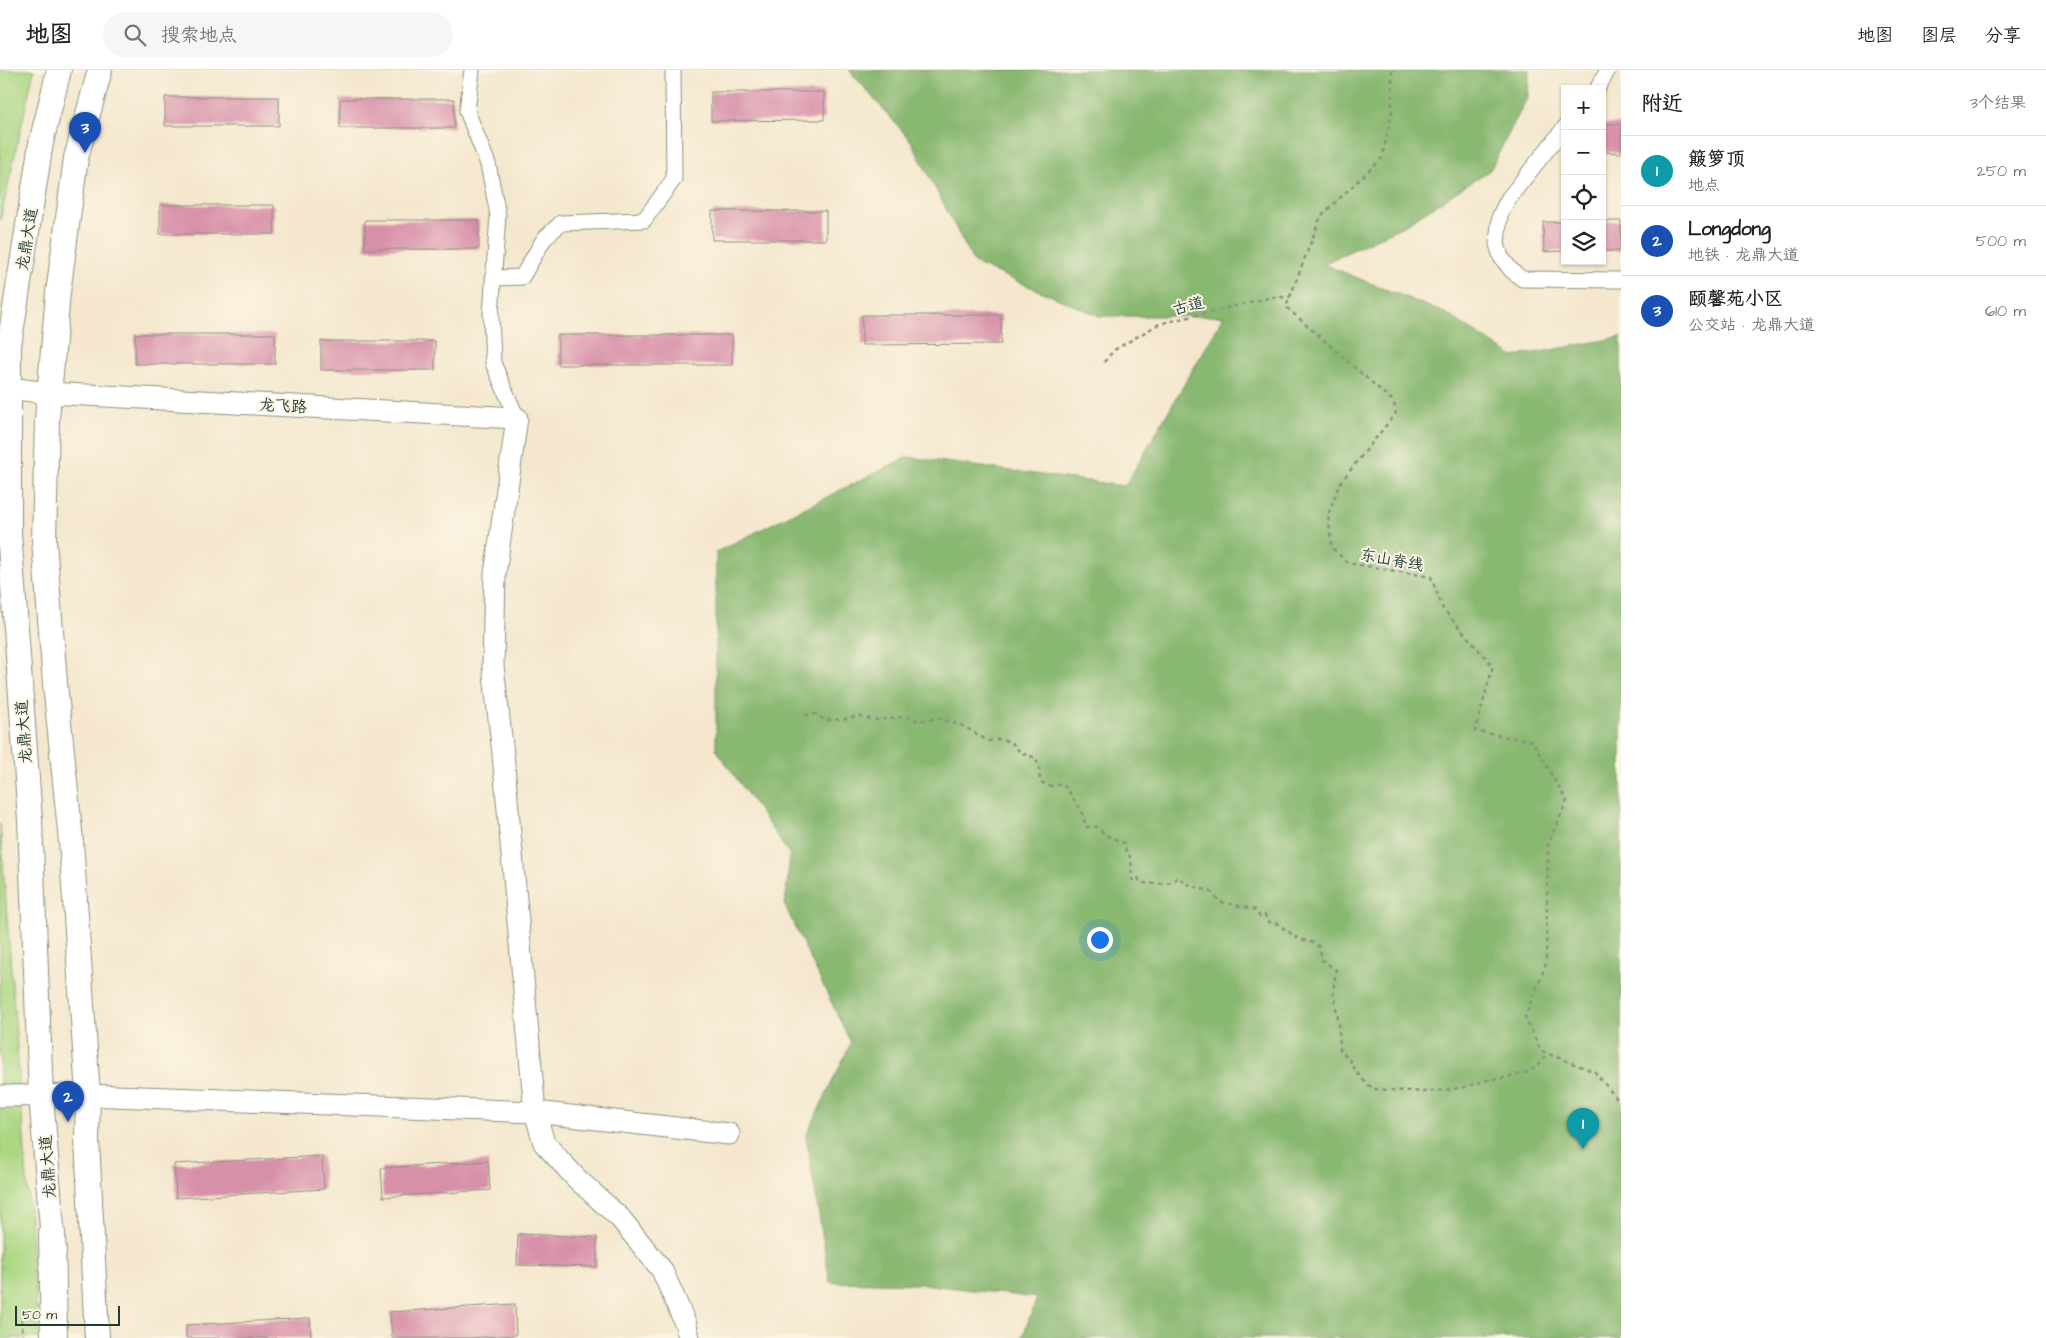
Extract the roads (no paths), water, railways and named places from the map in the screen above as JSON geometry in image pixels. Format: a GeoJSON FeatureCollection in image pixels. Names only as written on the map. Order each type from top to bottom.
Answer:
{"type":"FeatureCollection","features":[{"type":"Feature","properties":{"kind":"highway"},"geometry":{"type":"LineString","coordinates":[[52,1234],[54,1338]]}},
{"type":"Feature","properties":{"kind":"main road","name":"龙鼎大道"},"geometry":{"type":"LineString","coordinates":[[59,70],[41,143],[5,388],[10,532],[30,820],[41,1096],[52,1234],[68,1338]]}},
{"type":"Feature","properties":{"kind":"main road"},"geometry":{"type":"LineString","coordinates":[[97,1338],[87,1140],[88,1095],[71,841],[54,683],[44,541],[47,419],[58,293],[76,158],[100,70]]}},
{"type":"Feature","properties":{"kind":"street"},"geometry":{"type":"LineString","coordinates":[[472,70],[466,111],[488,164],[498,215],[490,314],[493,363],[517,418],[495,574],[493,666],[503,754],[535,1112],[544,1143],[576,1178],[620,1218],[662,1270],[686,1325],[689,1338]]}},
{"type":"Feature","properties":{"kind":"street"},"geometry":{"type":"LineString","coordinates":[[493,278],[522,277],[544,239],[561,223],[644,220],[674,179],[673,70]]}},
{"type":"Feature","properties":{"kind":"street"},"geometry":{"type":"LineString","coordinates":[[1599,85],[1608,70]]}},
{"type":"Feature","properties":{"kind":"street"},"geometry":{"type":"LineString","coordinates":[[1563,130],[1508,200],[1500,215],[1497,244],[1501,257],[1511,270],[1522,279],[1621,280]]}},
{"type":"Feature","properties":{"kind":"street","name":"龙飞路"},"geometry":{"type":"LineString","coordinates":[[5,388],[49,393],[517,418]]}},
{"type":"Feature","properties":{"kind":"street"},"geometry":{"type":"LineString","coordinates":[[0,1096],[88,1095],[535,1112],[729,1134]]}},
{"type":"Feature","properties":{"kind":"place","name":"颐馨苑小区"},"geometry":{"type":"Point","coordinates":[85,153]}},
{"type":"Feature","properties":{"kind":"place","name":"Longdong"},"geometry":{"type":"Point","coordinates":[68,1122]}},
{"type":"Feature","properties":{"kind":"place","name":"簸箩顶"},"geometry":{"type":"Point","coordinates":[1583,1149]}}]}
